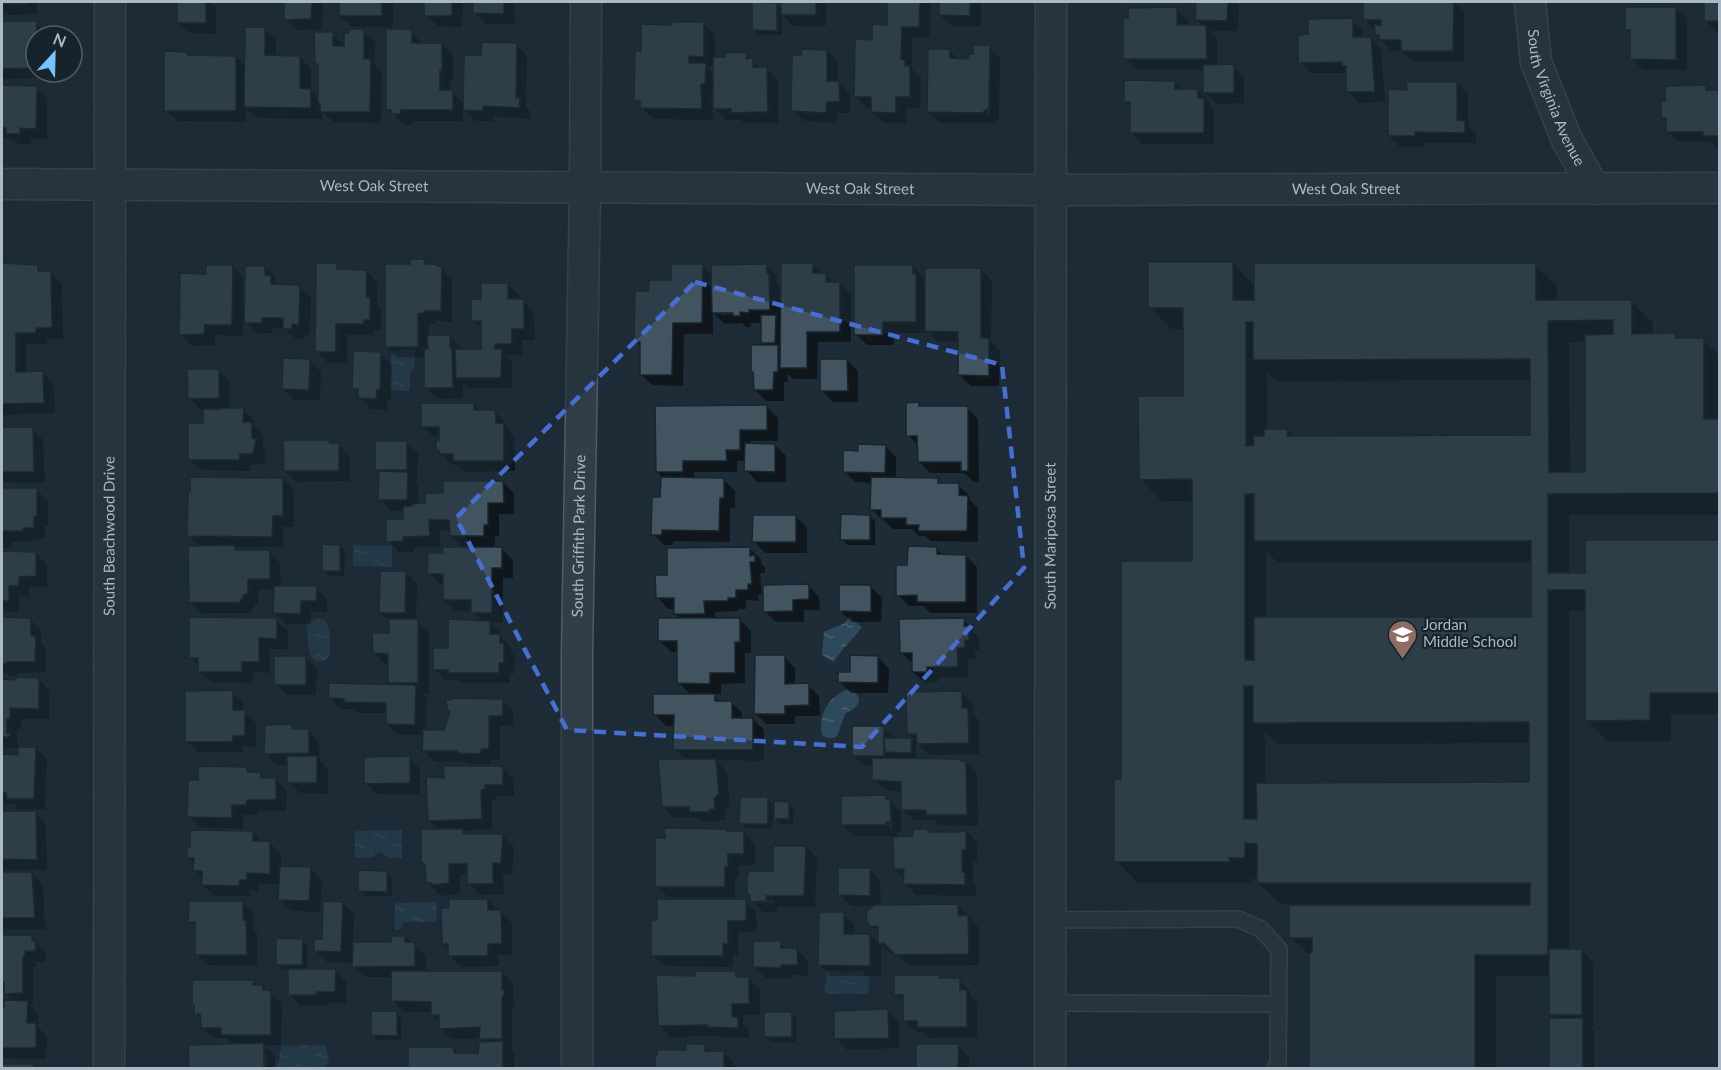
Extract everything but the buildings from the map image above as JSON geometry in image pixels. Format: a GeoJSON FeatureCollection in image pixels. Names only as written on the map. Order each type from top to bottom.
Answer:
{"type":"FeatureCollection","features":[{"type":"Feature","properties":{"kind":"street","name":"South Beachwood Drive"},"geometry":{"type":"LineString","coordinates":[[109,1068],[110,2]]}},
{"type":"Feature","properties":{"kind":"street","name":"South Griffith Park Drive"},"geometry":{"type":"LineString","coordinates":[[577,1068],[577,654],[586,2]]}},
{"type":"Feature","properties":{"kind":"street","name":"South Mariposa Street"},"geometry":{"type":"LineString","coordinates":[[1050,1068],[1051,2]]}},
{"type":"Feature","properties":{"kind":"street","name":"South Virginia Avenue"},"geometry":{"type":"LineString","coordinates":[[1530,2],[1536,62],[1566,138],[1594,189]]}},
{"type":"Feature","properties":{"kind":"street","name":"West Oak Street"},"geometry":{"type":"LineString","coordinates":[[2,184],[1051,190],[1719,188]]}},
{"type":"Feature","properties":{"kind":"lane"},"geometry":{"type":"LineString","coordinates":[[1050,920],[1238,919],[1261,929],[1278,949],[1278,1064],[1275,1068]]}},
{"type":"Feature","properties":{"kind":"lane"},"geometry":{"type":"LineString","coordinates":[[1050,1003],[1278,1004]]}},
{"type":"Feature","properties":{"kind":"highlighted area"},"geometry":{"type":"Polygon","coordinates":[[[695,282],[1002,365],[1024,568],[862,747],[567,730],[456,518],[695,282]]]}},
{"type":"Feature","properties":{"kind":"water"},"geometry":{"type":"Polygon","coordinates":[[[410,348],[415,350],[414,366],[410,374],[410,389],[408,391],[392,390],[390,387],[391,355],[395,351],[410,348]]]}},
{"type":"Feature","properties":{"kind":"water"},"geometry":{"type":"Polygon","coordinates":[[[353,545],[392,546],[392,567],[353,566],[353,545]]]}},
{"type":"Feature","properties":{"kind":"water"},"geometry":{"type":"Polygon","coordinates":[[[849,617],[862,627],[834,662],[822,655],[824,632],[845,623],[849,617]]]}},
{"type":"Feature","properties":{"kind":"water"},"geometry":{"type":"Polygon","coordinates":[[[317,618],[326,621],[330,633],[330,656],[323,662],[315,661],[311,657],[308,642],[308,623],[317,618]]]}},
{"type":"Feature","properties":{"kind":"water"},"geometry":{"type":"Polygon","coordinates":[[[847,690],[855,692],[859,703],[845,714],[837,736],[831,738],[822,735],[823,714],[826,708],[835,697],[847,690]]]}},
{"type":"Feature","properties":{"kind":"water"},"geometry":{"type":"Polygon","coordinates":[[[402,830],[402,858],[389,858],[381,852],[376,853],[373,857],[355,858],[355,831],[402,830]]]}},
{"type":"Feature","properties":{"kind":"water"},"geometry":{"type":"Polygon","coordinates":[[[437,902],[436,922],[403,922],[402,929],[395,929],[395,903],[437,902]]]}},
{"type":"Feature","properties":{"kind":"water"},"geometry":{"type":"Polygon","coordinates":[[[829,970],[862,971],[869,978],[869,991],[865,994],[829,994],[824,989],[827,978],[825,973],[829,970]]]}},
{"type":"Feature","properties":{"kind":"water"},"geometry":{"type":"Polygon","coordinates":[[[325,1045],[329,1059],[326,1067],[277,1068],[281,1046],[325,1045]]]}},
{"type":"Feature","properties":{"kind":"place","name":"Jordan Middle School"},"geometry":{"type":"Point","coordinates":[1402,660]}}]}
